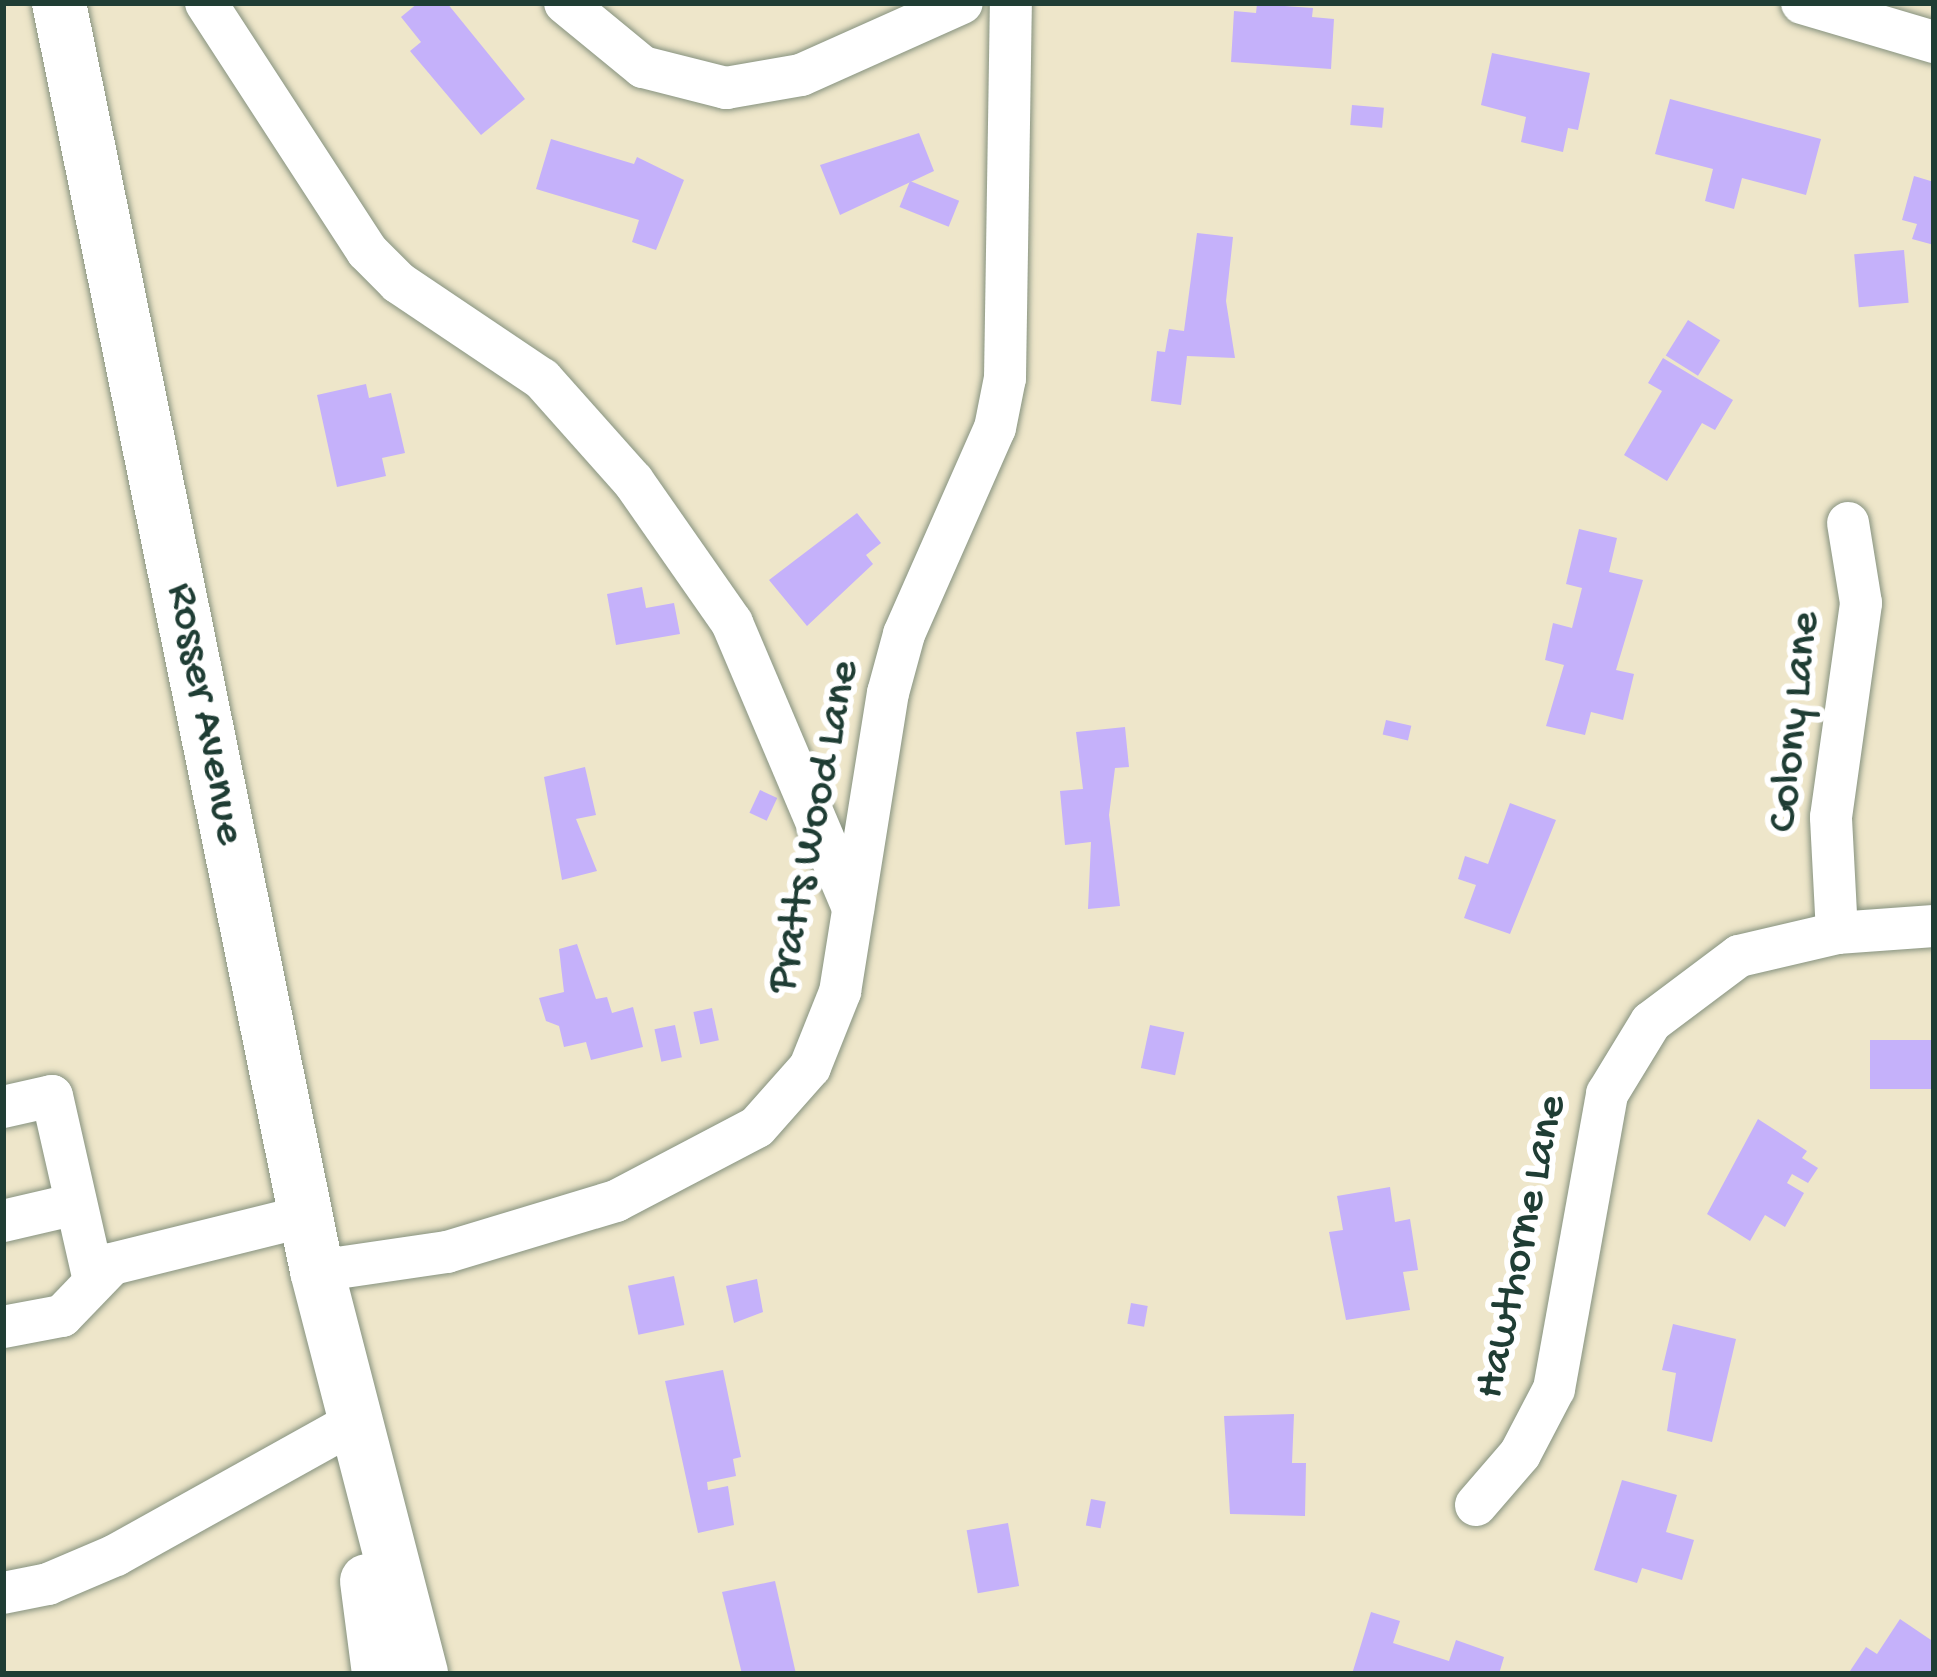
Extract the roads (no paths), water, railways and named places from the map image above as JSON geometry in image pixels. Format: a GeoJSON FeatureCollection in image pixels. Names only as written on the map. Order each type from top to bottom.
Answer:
{"type":"FeatureCollection","features":[{"type":"Feature","properties":{"kind":"main road","name":"Rosser Avenue"},"geometry":{"type":"LineString","coordinates":[[59,3],[317,1271],[351,1424],[421,1674]]}},
{"type":"Feature","properties":{"kind":"main road","name":"Rosser Avenue"},"geometry":{"type":"LineString","coordinates":[[351,1424],[379,1674]]}},
{"type":"Feature","properties":{"kind":"street"},"geometry":{"type":"LineString","coordinates":[[206,3],[367,251],[400,283],[542,379],[633,481],[732,623],[853,909]]}},
{"type":"Feature","properties":{"kind":"street"},"geometry":{"type":"LineString","coordinates":[[565,3],[643,67],[726,88],[800,75],[962,3]]}},
{"type":"Feature","properties":{"kind":"street","name":"Pratts Wood Lane"},"geometry":{"type":"LineString","coordinates":[[317,1271],[533,1230],[616,1201],[757,1127],[800,1081],[830,1027],[887,693],[904,634],[995,428],[1005,378],[1011,3]]}},
{"type":"Feature","properties":{"kind":"street"},"geometry":{"type":"LineString","coordinates":[[1802,3],[1934,42]]}},
{"type":"Feature","properties":{"kind":"street","name":"Colony Lane"},"geometry":{"type":"LineString","coordinates":[[1837,933],[1831,817],[1861,603],[1848,523]]}},
{"type":"Feature","properties":{"kind":"street","name":"Hawthorne Lane"},"geometry":{"type":"LineString","coordinates":[[1475,1505],[1520,1454],[1555,1389],[1590,1156],[1620,1061],[1651,1022],[1721,966],[1837,933],[1934,926]]}},
{"type":"Feature","properties":{"kind":"street"},"geometry":{"type":"LineString","coordinates":[[3,1107],[52,1096],[93,1276]]}},
{"type":"Feature","properties":{"kind":"street"},"geometry":{"type":"LineString","coordinates":[[3,1220],[76,1204]]}},
{"type":"Feature","properties":{"kind":"street"},"geometry":{"type":"LineString","coordinates":[[3,1327],[62,1316],[93,1276],[112,1264],[306,1216]]}},
{"type":"Feature","properties":{"kind":"street"},"geometry":{"type":"LineString","coordinates":[[3,1592],[48,1584],[116,1555],[351,1424]]}}]}
